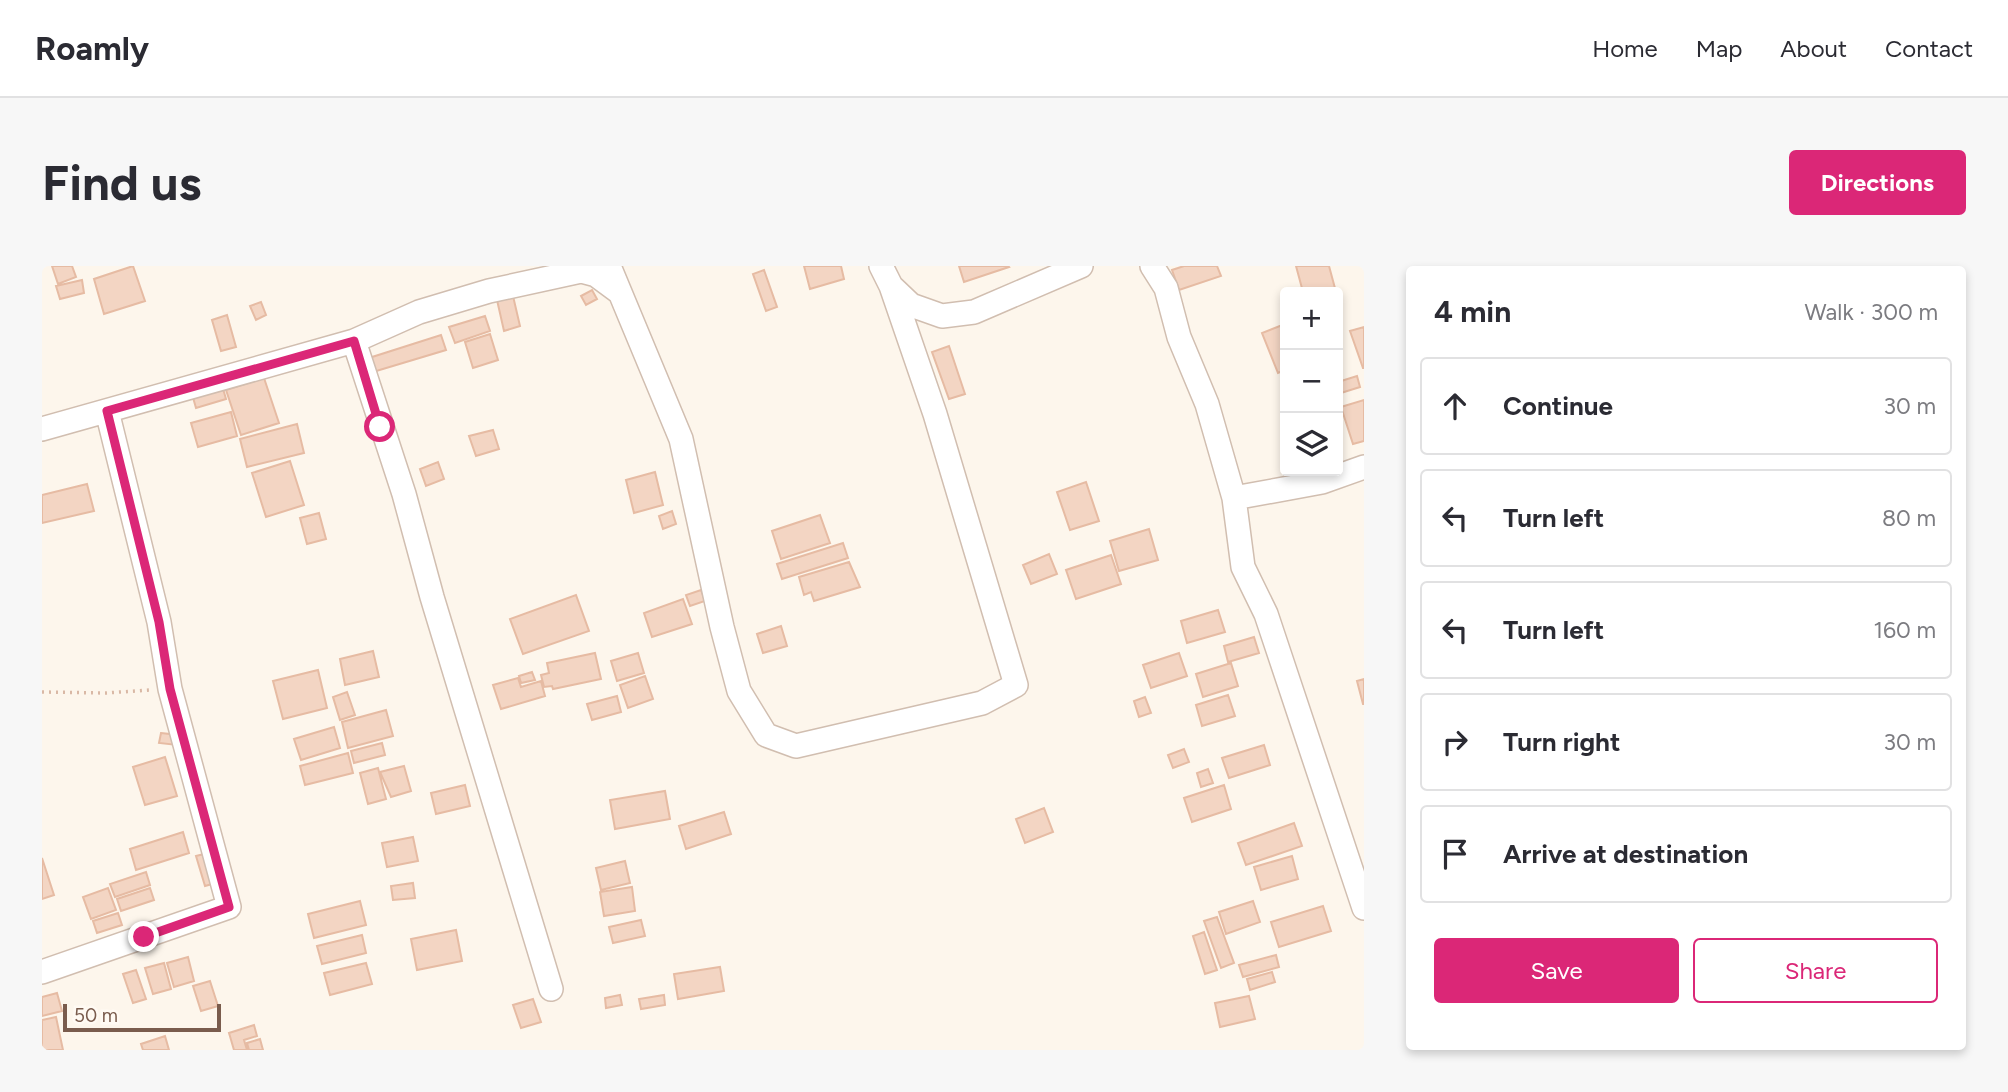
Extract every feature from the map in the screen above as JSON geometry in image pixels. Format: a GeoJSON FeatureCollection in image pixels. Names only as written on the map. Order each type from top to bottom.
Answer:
{"type":"FeatureCollection","features":[{"type":"Feature","properties":{"kind":"street"},"geometry":{"type":"LineString","coordinates":[[609,266],[681,439],[719,615],[739,691],[766,735],[796,746],[982,703],[1016,685],[935,414],[886,276]]}},
{"type":"Feature","properties":{"kind":"street"},"geometry":{"type":"LineString","coordinates":[[886,276],[911,304],[942,316],[974,312],[1081,266]]}},
{"type":"Feature","properties":{"kind":"street"},"geometry":{"type":"LineString","coordinates":[[1152,266],[1166,288],[1179,337],[1207,404],[1234,498],[1243,567],[1266,614],[1364,908]]}},
{"type":"Feature","properties":{"kind":"street"},"geometry":{"type":"LineString","coordinates":[[42,429],[354,341],[419,312],[489,291],[581,271],[596,275],[619,292]]}},
{"type":"Feature","properties":{"kind":"street"},"geometry":{"type":"LineString","coordinates":[[354,341],[404,494],[432,597],[551,989]]}},
{"type":"Feature","properties":{"kind":"street"},"geometry":{"type":"LineString","coordinates":[[42,972],[229,907],[170,689],[159,622],[107,411]]}},
{"type":"Feature","properties":{"kind":"street"},"geometry":{"type":"LineString","coordinates":[[1234,498],[1322,482],[1364,467]]}},
{"type":"Feature","properties":{"kind":"path"},"geometry":{"type":"LineString","coordinates":[[42,692],[106,693],[170,689]]}},
{"type":"Feature","properties":{"kind":"building"},"geometry":{"type":"Polygon","coordinates":[[[52,266],[72,266],[76,277],[58,284],[52,266]]]}},
{"type":"Feature","properties":{"kind":"building"},"geometry":{"type":"Polygon","coordinates":[[[133,266],[145,301],[104,314],[94,279],[133,266]]]}},
{"type":"Feature","properties":{"kind":"building"},"geometry":{"type":"Polygon","coordinates":[[[804,266],[841,266],[844,279],[810,289],[804,266]]]}},
{"type":"Feature","properties":{"kind":"building"},"geometry":{"type":"Polygon","coordinates":[[[959,266],[1008,266],[1009,267],[964,282],[959,266]]]}},
{"type":"Feature","properties":{"kind":"building"},"geometry":{"type":"Polygon","coordinates":[[[1184,266],[1217,266],[1221,276],[1179,290],[1172,270],[1184,266]]]}},
{"type":"Feature","properties":{"kind":"building"},"geometry":{"type":"Polygon","coordinates":[[[1296,266],[1329,266],[1335,287],[1302,287],[1296,266]]]}},
{"type":"Feature","properties":{"kind":"building"},"geometry":{"type":"Polygon","coordinates":[[[764,270],[777,307],[766,311],[753,274],[764,270]]]}},
{"type":"Feature","properties":{"kind":"building"},"geometry":{"type":"Polygon","coordinates":[[[82,280],[84,293],[60,299],[56,286],[82,280]]]}},
{"type":"Feature","properties":{"kind":"building"},"geometry":{"type":"Polygon","coordinates":[[[592,290],[597,299],[586,305],[581,296],[592,290]]]}},
{"type":"Feature","properties":{"kind":"building"},"geometry":{"type":"Polygon","coordinates":[[[513,296],[520,326],[504,331],[497,300],[513,296]]]}},
{"type":"Feature","properties":{"kind":"building"},"geometry":{"type":"Polygon","coordinates":[[[261,302],[266,315],[256,320],[250,306],[261,302]]]}},
{"type":"Feature","properties":{"kind":"building"},"geometry":{"type":"Polygon","coordinates":[[[227,315],[236,347],[221,351],[212,320],[227,315]]]}},
{"type":"Feature","properties":{"kind":"building"},"geometry":{"type":"Polygon","coordinates":[[[485,316],[490,331],[455,343],[449,327],[485,316]]]}},
{"type":"Feature","properties":{"kind":"building"},"geometry":{"type":"Polygon","coordinates":[[[1280,326],[1280,372],[1278,373],[1262,333],[1280,326]]]}},
{"type":"Feature","properties":{"kind":"building"},"geometry":{"type":"Polygon","coordinates":[[[1364,327],[1364,368],[1363,368],[1350,331],[1364,327]]]}},
{"type":"Feature","properties":{"kind":"building"},"geometry":{"type":"Polygon","coordinates":[[[490,334],[498,360],[473,368],[465,342],[490,334]]]}},
{"type":"Feature","properties":{"kind":"building"},"geometry":{"type":"Polygon","coordinates":[[[441,335],[446,350],[373,372],[369,358],[441,335]]]}},
{"type":"Feature","properties":{"kind":"building"},"geometry":{"type":"Polygon","coordinates":[[[949,346],[965,394],[949,399],[932,352],[949,346]]]}},
{"type":"Feature","properties":{"kind":"building"},"geometry":{"type":"Polygon","coordinates":[[[1357,376],[1360,387],[1343,392],[1343,380],[1357,376]]]}},
{"type":"Feature","properties":{"kind":"building"},"geometry":{"type":"Polygon","coordinates":[[[264,378],[279,423],[241,435],[226,390],[264,378]]]}},
{"type":"Feature","properties":{"kind":"building"},"geometry":{"type":"Polygon","coordinates":[[[222,385],[226,399],[196,408],[192,394],[222,385]]]}},
{"type":"Feature","properties":{"kind":"building"},"geometry":{"type":"Polygon","coordinates":[[[1364,400],[1364,441],[1353,444],[1343,406],[1364,400]]]}},
{"type":"Feature","properties":{"kind":"building"},"geometry":{"type":"Polygon","coordinates":[[[231,412],[237,436],[198,447],[191,423],[231,412]]]}},
{"type":"Feature","properties":{"kind":"building"},"geometry":{"type":"Polygon","coordinates":[[[297,424],[304,453],[247,467],[240,439],[297,424]]]}},
{"type":"Feature","properties":{"kind":"building"},"geometry":{"type":"Polygon","coordinates":[[[493,430],[499,449],[476,456],[469,436],[493,430]]]}},
{"type":"Feature","properties":{"kind":"building"},"geometry":{"type":"Polygon","coordinates":[[[290,461],[304,505],[266,517],[252,473],[290,461]]]}},
{"type":"Feature","properties":{"kind":"building"},"geometry":{"type":"Polygon","coordinates":[[[438,462],[444,479],[426,486],[420,469],[438,462]]]}},
{"type":"Feature","properties":{"kind":"building"},"geometry":{"type":"Polygon","coordinates":[[[655,472],[663,505],[634,513],[626,480],[655,472]]]}},
{"type":"Feature","properties":{"kind":"building"},"geometry":{"type":"Polygon","coordinates":[[[1086,482],[1099,521],[1070,530],[1057,492],[1086,482]]]}},
{"type":"Feature","properties":{"kind":"building"},"geometry":{"type":"Polygon","coordinates":[[[87,484],[94,511],[42,523],[42,495],[87,484]]]}},
{"type":"Feature","properties":{"kind":"building"},"geometry":{"type":"Polygon","coordinates":[[[672,511],[676,524],[663,529],[659,516],[672,511]]]}},
{"type":"Feature","properties":{"kind":"building"},"geometry":{"type":"Polygon","coordinates":[[[319,513],[326,539],[307,544],[300,518],[319,513]]]}},
{"type":"Feature","properties":{"kind":"building"},"geometry":{"type":"Polygon","coordinates":[[[820,515],[830,543],[781,559],[772,531],[820,515]]]}},
{"type":"Feature","properties":{"kind":"building"},"geometry":{"type":"Polygon","coordinates":[[[1149,529],[1158,560],[1119,571],[1110,541],[1149,529]]]}},
{"type":"Feature","properties":{"kind":"building"},"geometry":{"type":"Polygon","coordinates":[[[843,543],[848,558],[782,579],[777,564],[843,543]]]}},
{"type":"Feature","properties":{"kind":"building"},"geometry":{"type":"Polygon","coordinates":[[[1049,554],[1057,574],[1031,584],[1023,565],[1049,554]]]}},
{"type":"Feature","properties":{"kind":"building"},"geometry":{"type":"Polygon","coordinates":[[[1111,555],[1121,584],[1076,599],[1066,570],[1111,555]]]}},
{"type":"Feature","properties":{"kind":"building"},"geometry":{"type":"Polygon","coordinates":[[[849,562],[860,587],[814,601],[811,592],[804,595],[799,577],[849,562]]]}},
{"type":"Feature","properties":{"kind":"building"},"geometry":{"type":"Polygon","coordinates":[[[701,590],[705,601],[690,606],[686,595],[701,590]]]}},
{"type":"Feature","properties":{"kind":"building"},"geometry":{"type":"Polygon","coordinates":[[[576,595],[589,631],[523,654],[510,619],[576,595]]]}},
{"type":"Feature","properties":{"kind":"building"},"geometry":{"type":"Polygon","coordinates":[[[683,599],[692,624],[652,637],[644,613],[683,599]]]}},
{"type":"Feature","properties":{"kind":"building"},"geometry":{"type":"Polygon","coordinates":[[[1218,610],[1225,632],[1187,643],[1181,621],[1218,610]]]}},
{"type":"Feature","properties":{"kind":"building"},"geometry":{"type":"Polygon","coordinates":[[[781,626],[787,646],[763,653],[757,634],[781,626]]]}},
{"type":"Feature","properties":{"kind":"building"},"geometry":{"type":"Polygon","coordinates":[[[1254,637],[1259,653],[1228,662],[1224,646],[1254,637]]]}},
{"type":"Feature","properties":{"kind":"building"},"geometry":{"type":"Polygon","coordinates":[[[373,651],[379,677],[345,685],[340,659],[373,651]]]}},
{"type":"Feature","properties":{"kind":"building"},"geometry":{"type":"Polygon","coordinates":[[[595,653],[601,679],[553,689],[552,686],[544,687],[541,675],[549,673],[547,663],[595,653]]]}},
{"type":"Feature","properties":{"kind":"building"},"geometry":{"type":"Polygon","coordinates":[[[638,653],[644,673],[617,681],[611,661],[638,653]]]}},
{"type":"Feature","properties":{"kind":"building"},"geometry":{"type":"Polygon","coordinates":[[[1179,653],[1187,676],[1151,688],[1143,665],[1179,653]]]}},
{"type":"Feature","properties":{"kind":"building"},"geometry":{"type":"Polygon","coordinates":[[[1231,663],[1238,686],[1203,697],[1196,674],[1231,663]]]}},
{"type":"Feature","properties":{"kind":"building"},"geometry":{"type":"Polygon","coordinates":[[[318,670],[327,708],[283,719],[273,681],[318,670]]]}},
{"type":"Feature","properties":{"kind":"building"},"geometry":{"type":"Polygon","coordinates":[[[532,672],[535,680],[521,683],[519,676],[532,672]]]}},
{"type":"Feature","properties":{"kind":"building"},"geometry":{"type":"Polygon","coordinates":[[[645,676],[653,699],[628,708],[620,685],[645,676]]]}},
{"type":"Feature","properties":{"kind":"building"},"geometry":{"type":"Polygon","coordinates":[[[518,678],[521,687],[541,681],[545,696],[501,709],[493,685],[518,678]]]}},
{"type":"Feature","properties":{"kind":"building"},"geometry":{"type":"Polygon","coordinates":[[[1364,679],[1364,704],[1363,704],[1357,681],[1364,679]]]}},
{"type":"Feature","properties":{"kind":"building"},"geometry":{"type":"Polygon","coordinates":[[[347,692],[355,715],[340,720],[333,697],[347,692]]]}},
{"type":"Feature","properties":{"kind":"building"},"geometry":{"type":"Polygon","coordinates":[[[1228,695],[1235,716],[1202,726],[1196,705],[1228,695]]]}},
{"type":"Feature","properties":{"kind":"building"},"geometry":{"type":"Polygon","coordinates":[[[617,696],[621,712],[592,720],[587,704],[617,696]]]}},
{"type":"Feature","properties":{"kind":"building"},"geometry":{"type":"Polygon","coordinates":[[[1145,697],[1151,713],[1139,717],[1134,701],[1145,697]]]}},
{"type":"Feature","properties":{"kind":"building"},"geometry":{"type":"Polygon","coordinates":[[[386,710],[393,736],[348,748],[342,722],[386,710]]]}},
{"type":"Feature","properties":{"kind":"building"},"geometry":{"type":"Polygon","coordinates":[[[334,727],[340,748],[301,760],[294,739],[334,727]]]}},
{"type":"Feature","properties":{"kind":"building"},"geometry":{"type":"Polygon","coordinates":[[[161,733],[178,735],[177,745],[159,743],[161,733]]]}},
{"type":"Feature","properties":{"kind":"building"},"geometry":{"type":"Polygon","coordinates":[[[382,743],[385,755],[354,763],[351,751],[382,743]]]}},
{"type":"Feature","properties":{"kind":"building"},"geometry":{"type":"Polygon","coordinates":[[[1264,745],[1270,765],[1229,778],[1222,758],[1264,745]]]}},
{"type":"Feature","properties":{"kind":"building"},"geometry":{"type":"Polygon","coordinates":[[[1184,749],[1189,762],[1173,768],[1168,755],[1184,749]]]}},
{"type":"Feature","properties":{"kind":"building"},"geometry":{"type":"Polygon","coordinates":[[[348,753],[353,773],[305,785],[300,766],[348,753]]]}},
{"type":"Feature","properties":{"kind":"building"},"geometry":{"type":"Polygon","coordinates":[[[165,757],[177,796],[145,805],[133,767],[165,757]]]}},
{"type":"Feature","properties":{"kind":"building"},"geometry":{"type":"Polygon","coordinates":[[[404,766],[411,791],[391,797],[380,772],[404,766]]]}},
{"type":"Feature","properties":{"kind":"building"},"geometry":{"type":"Polygon","coordinates":[[[378,768],[386,799],[368,804],[360,773],[378,768]]]}},
{"type":"Feature","properties":{"kind":"building"},"geometry":{"type":"Polygon","coordinates":[[[1208,769],[1213,783],[1201,787],[1197,773],[1208,769]]]}},
{"type":"Feature","properties":{"kind":"building"},"geometry":{"type":"Polygon","coordinates":[[[465,785],[470,806],[436,814],[431,793],[465,785]]]}},
{"type":"Feature","properties":{"kind":"building"},"geometry":{"type":"Polygon","coordinates":[[[1224,785],[1231,809],[1192,822],[1184,798],[1224,785]]]}},
{"type":"Feature","properties":{"kind":"building"},"geometry":{"type":"Polygon","coordinates":[[[665,791],[670,819],[615,829],[610,800],[665,791]]]}},
{"type":"Feature","properties":{"kind":"building"},"geometry":{"type":"Polygon","coordinates":[[[1044,808],[1053,832],[1025,843],[1016,819],[1044,808]]]}},
{"type":"Feature","properties":{"kind":"building"},"geometry":{"type":"Polygon","coordinates":[[[724,812],[731,834],[686,849],[679,826],[724,812]]]}},
{"type":"Feature","properties":{"kind":"building"},"geometry":{"type":"Polygon","coordinates":[[[1294,823],[1302,846],[1246,865],[1238,843],[1294,823]]]}},
{"type":"Feature","properties":{"kind":"building"},"geometry":{"type":"Polygon","coordinates":[[[183,832],[189,853],[136,870],[130,849],[183,832]]]}},
{"type":"Feature","properties":{"kind":"building"},"geometry":{"type":"Polygon","coordinates":[[[413,837],[418,861],[387,867],[382,843],[413,837]]]}},
{"type":"Feature","properties":{"kind":"building"},"geometry":{"type":"Polygon","coordinates":[[[208,853],[216,883],[205,886],[196,856],[208,853]]]}},
{"type":"Feature","properties":{"kind":"building"},"geometry":{"type":"Polygon","coordinates":[[[1292,856],[1298,879],[1261,890],[1254,867],[1292,856]]]}},
{"type":"Feature","properties":{"kind":"building"},"geometry":{"type":"Polygon","coordinates":[[[42,858],[54,895],[42,899],[42,858]]]}},
{"type":"Feature","properties":{"kind":"building"},"geometry":{"type":"Polygon","coordinates":[[[625,861],[630,883],[601,890],[596,868],[625,861]]]}},
{"type":"Feature","properties":{"kind":"building"},"geometry":{"type":"Polygon","coordinates":[[[146,872],[150,885],[115,897],[110,884],[146,872]]]}},
{"type":"Feature","properties":{"kind":"building"},"geometry":{"type":"Polygon","coordinates":[[[413,883],[415,898],[393,900],[391,886],[413,883]]]}},
{"type":"Feature","properties":{"kind":"building"},"geometry":{"type":"Polygon","coordinates":[[[632,887],[635,911],[604,916],[600,892],[632,887]]]}},
{"type":"Feature","properties":{"kind":"building"},"geometry":{"type":"Polygon","coordinates":[[[108,888],[116,910],[91,919],[83,897],[108,888]]]}},
{"type":"Feature","properties":{"kind":"building"},"geometry":{"type":"Polygon","coordinates":[[[150,888],[154,900],[121,911],[117,899],[150,888]]]}},
{"type":"Feature","properties":{"kind":"building"},"geometry":{"type":"Polygon","coordinates":[[[360,901],[366,925],[314,938],[308,914],[360,901]]]}},
{"type":"Feature","properties":{"kind":"building"},"geometry":{"type":"Polygon","coordinates":[[[1253,901],[1260,922],[1226,934],[1219,912],[1253,901]]]}},
{"type":"Feature","properties":{"kind":"building"},"geometry":{"type":"Polygon","coordinates":[[[1323,906],[1331,931],[1279,947],[1271,922],[1323,906]]]}},
{"type":"Feature","properties":{"kind":"building"},"geometry":{"type":"Polygon","coordinates":[[[118,913],[122,925],[97,933],[93,921],[118,913]]]}},
{"type":"Feature","properties":{"kind":"building"},"geometry":{"type":"Polygon","coordinates":[[[1217,917],[1234,963],[1221,968],[1204,921],[1217,917]]]}},
{"type":"Feature","properties":{"kind":"building"},"geometry":{"type":"Polygon","coordinates":[[[641,920],[645,936],[613,943],[609,927],[641,920]]]}},
{"type":"Feature","properties":{"kind":"building"},"geometry":{"type":"Polygon","coordinates":[[[456,930],[462,961],[417,970],[411,939],[456,930]]]}},
{"type":"Feature","properties":{"kind":"building"},"geometry":{"type":"Polygon","coordinates":[[[1204,932],[1217,970],[1205,974],[1193,936],[1204,932]]]}},
{"type":"Feature","properties":{"kind":"building"},"geometry":{"type":"Polygon","coordinates":[[[362,935],[366,953],[322,964],[317,946],[362,935]]]}},
{"type":"Feature","properties":{"kind":"building"},"geometry":{"type":"Polygon","coordinates":[[[1276,955],[1279,967],[1243,977],[1239,965],[1276,955]]]}},
{"type":"Feature","properties":{"kind":"building"},"geometry":{"type":"Polygon","coordinates":[[[188,957],[194,981],[174,987],[167,963],[188,957]]]}},
{"type":"Feature","properties":{"kind":"building"},"geometry":{"type":"Polygon","coordinates":[[[164,963],[171,989],[153,994],[145,968],[164,963]]]}},
{"type":"Feature","properties":{"kind":"building"},"geometry":{"type":"Polygon","coordinates":[[[366,963],[372,984],[330,995],[324,973],[366,963]]]}},
{"type":"Feature","properties":{"kind":"building"},"geometry":{"type":"Polygon","coordinates":[[[720,967],[724,991],[678,999],[674,974],[720,967]]]}},
{"type":"Feature","properties":{"kind":"building"},"geometry":{"type":"Polygon","coordinates":[[[136,970],[146,999],[133,1003],[123,974],[136,970]]]}},
{"type":"Feature","properties":{"kind":"building"},"geometry":{"type":"Polygon","coordinates":[[[1272,972],[1275,982],[1250,990],[1247,979],[1272,972]]]}},
{"type":"Feature","properties":{"kind":"building"},"geometry":{"type":"Polygon","coordinates":[[[210,981],[218,1006],[201,1011],[193,986],[210,981]]]}},
{"type":"Feature","properties":{"kind":"building"},"geometry":{"type":"Polygon","coordinates":[[[57,993],[62,1011],[42,1016],[42,997],[57,993]]]}},
{"type":"Feature","properties":{"kind":"building"},"geometry":{"type":"Polygon","coordinates":[[[620,995],[622,1005],[606,1008],[605,998],[620,995]]]}},
{"type":"Feature","properties":{"kind":"building"},"geometry":{"type":"Polygon","coordinates":[[[664,995],[665,1005],[641,1009],[639,999],[664,995]]]}},
{"type":"Feature","properties":{"kind":"building"},"geometry":{"type":"Polygon","coordinates":[[[1249,996],[1255,1019],[1220,1027],[1215,1003],[1249,996]]]}},
{"type":"Feature","properties":{"kind":"building"},"geometry":{"type":"Polygon","coordinates":[[[533,999],[541,1022],[521,1028],[513,1005],[533,999]]]}},
{"type":"Feature","properties":{"kind":"building"},"geometry":{"type":"Polygon","coordinates":[[[56,1017],[63,1050],[42,1050],[42,1020],[56,1017]]]}},
{"type":"Feature","properties":{"kind":"building"},"geometry":{"type":"Polygon","coordinates":[[[254,1025],[257,1036],[244,1040],[247,1050],[234,1050],[229,1033],[254,1025]]]}},
{"type":"Feature","properties":{"kind":"building"},"geometry":{"type":"Polygon","coordinates":[[[165,1036],[169,1050],[143,1050],[141,1044],[165,1036]]]}},
{"type":"Feature","properties":{"kind":"building"},"geometry":{"type":"Polygon","coordinates":[[[260,1039],[263,1050],[249,1050],[247,1043],[260,1039]]]}},
{"type":"Feature","properties":{"kind":"route"},"geometry":{"type":"LineString","coordinates":[[144,937],[229,907],[170,689],[159,622],[107,411],[354,341],[380,427]]}}]}
